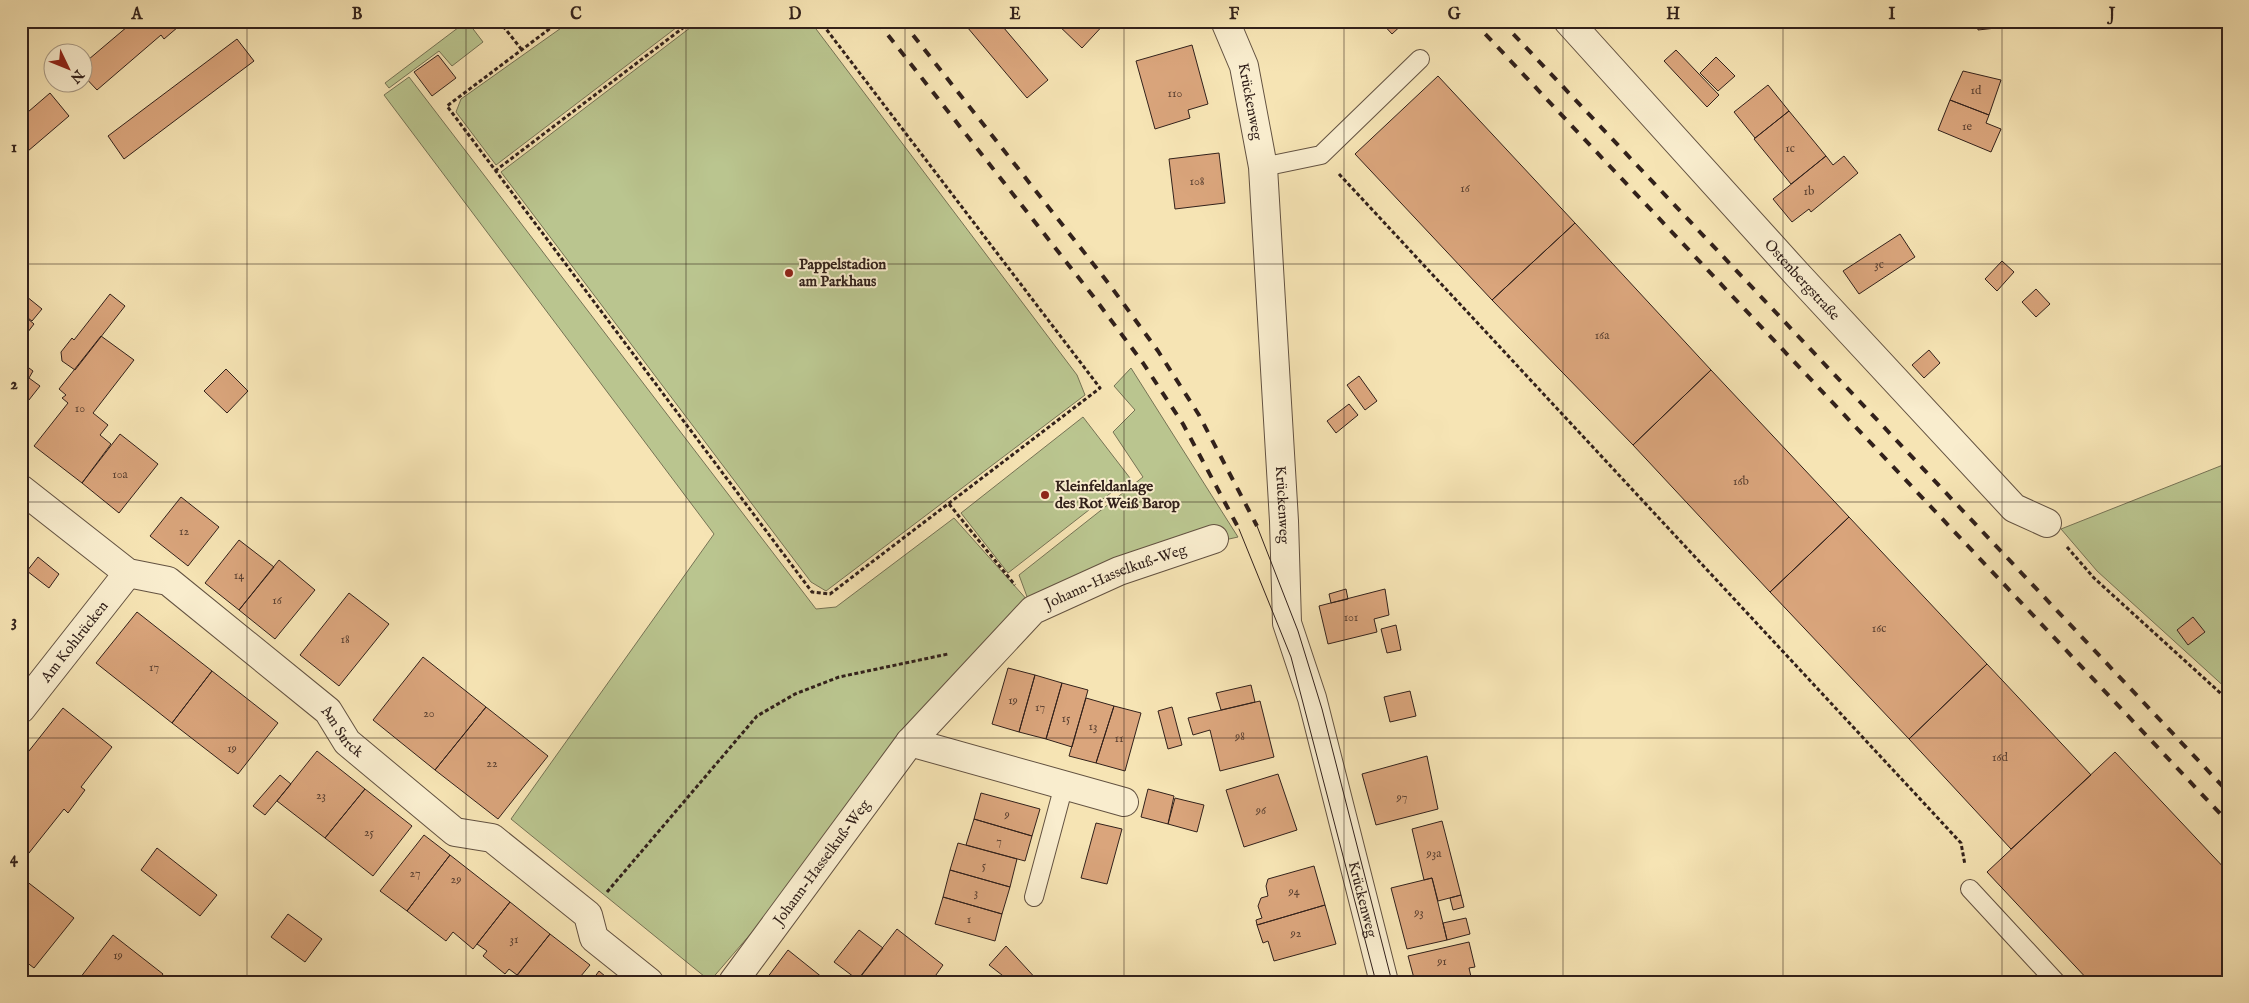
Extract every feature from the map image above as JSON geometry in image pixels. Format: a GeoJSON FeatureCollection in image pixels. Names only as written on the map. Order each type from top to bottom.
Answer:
{"type":"FeatureCollection","features":[{"type":"Feature","properties":{"kind":"street","name":"Krückenweg"},"geometry":{"type":"LineString","coordinates":[[1225,21],[1244,66],[1264,167],[1284,511],[1287,623],[1312,698],[1384,982]]}},
{"type":"Feature","properties":{"kind":"street","name":"Ostenbergstraße"},"geometry":{"type":"LineString","coordinates":[[1568,21],[1795,272],[2014,508],[2047,523]]}},
{"type":"Feature","properties":{"kind":"street","name":"Am Surck"},"geometry":{"type":"LineString","coordinates":[[21,489],[128,573],[168,581],[328,711],[347,742],[455,832],[492,838],[588,915]]}},
{"type":"Feature","properties":{"kind":"street","name":"Johann-Hasselkuß-Weg"},"geometry":{"type":"LineString","coordinates":[[733,982],[910,742],[1033,610],[1119,571],[1214,539]]}},
{"type":"Feature","properties":{"kind":"street","name":"Am Kohlrücken"},"geometry":{"type":"LineString","coordinates":[[21,709],[128,573]]}},
{"type":"Feature","properties":{"kind":"street"},"geometry":{"type":"LineString","coordinates":[[910,742],[1124,802]]}},
{"type":"Feature","properties":{"kind":"street"},"geometry":{"type":"LineString","coordinates":[[588,915],[594,938],[649,982]]}},
{"type":"Feature","properties":{"kind":"lane"},"geometry":{"type":"LineString","coordinates":[[1264,167],[1321,155],[1420,59]]}},
{"type":"Feature","properties":{"kind":"lane"},"geometry":{"type":"LineString","coordinates":[[1034,897],[1064,785]]}},
{"type":"Feature","properties":{"kind":"lane"},"geometry":{"type":"LineString","coordinates":[[1970,889],[2056,982]]}},
{"type":"Feature","properties":{"kind":"path"},"geometry":{"type":"LineString","coordinates":[[499,21],[522,50]]}},
{"type":"Feature","properties":{"kind":"path"},"geometry":{"type":"LineString","coordinates":[[560,21],[447,106],[812,592],[830,594],[1100,388],[820,21]]}},
{"type":"Feature","properties":{"kind":"path"},"geometry":{"type":"LineString","coordinates":[[495,171],[692,21]]}},
{"type":"Feature","properties":{"kind":"path"},"geometry":{"type":"LineString","coordinates":[[1321,155],[1961,843],[1970,889]]}},
{"type":"Feature","properties":{"kind":"path"},"geometry":{"type":"LineString","coordinates":[[949,504],[1033,610]]}},
{"type":"Feature","properties":{"kind":"path"},"geometry":{"type":"LineString","coordinates":[[2047,523],[2094,578],[2228,700]]}},
{"type":"Feature","properties":{"kind":"path"},"geometry":{"type":"LineString","coordinates":[[588,915],[757,716],[796,694],[839,677],[954,652]]}},
{"type":"Feature","properties":{"kind":"green space"},"geometry":{"type":"Polygon","coordinates":[[[467,21],[483,42],[452,66],[439,51],[389,88],[385,83],[467,21]]]}},
{"type":"Feature","properties":{"kind":"green space"},"geometry":{"type":"Polygon","coordinates":[[[571,21],[685,21],[496,165],[456,112],[461,99],[571,21]]]}},
{"type":"Feature","properties":{"kind":"green space","name":"Pappelstadion am Parkhaus"},"geometry":{"type":"Polygon","coordinates":[[[699,21],[810,21],[1077,375],[1085,395],[826,591],[811,582],[501,172],[699,21]]]}},
{"type":"Feature","properties":{"kind":"green space"},"geometry":{"type":"Polygon","coordinates":[[[409,77],[816,609],[836,607],[954,518],[1029,602],[1019,575],[1143,477],[1113,432],[1135,410],[1114,386],[1131,368],[1238,537],[1180,550],[1119,571],[1002,642],[710,981],[511,819],[714,534],[384,95],[409,77]]]}},
{"type":"Feature","properties":{"kind":"green space","name":"Kleinfeldanlage des Rot Weiß Barop"},"geometry":{"type":"Polygon","coordinates":[[[1083,417],[1130,478],[1008,573],[961,513],[1083,417]]]}},
{"type":"Feature","properties":{"kind":"green space"},"geometry":{"type":"Polygon","coordinates":[[[2228,463],[2228,690],[2097,571],[2061,529],[2228,463]]]}},
{"type":"Feature","properties":{"kind":"building"},"geometry":{"type":"Polygon","coordinates":[[[134,21],[185,21],[164,39],[161,35],[97,90],[92,85],[92,57],[134,21]]]}},
{"type":"Feature","properties":{"kind":"building"},"geometry":{"type":"Polygon","coordinates":[[[962,21],[998,21],[1048,80],[1027,98],[962,21]]]}},
{"type":"Feature","properties":{"kind":"building"},"geometry":{"type":"Polygon","coordinates":[[[1054,21],[1107,21],[1082,48],[1054,21]]]}},
{"type":"Feature","properties":{"kind":"building"},"geometry":{"type":"Polygon","coordinates":[[[1380,21],[1406,21],[1392,34],[1380,21]]]}},
{"type":"Feature","properties":{"kind":"building"},"geometry":{"type":"Polygon","coordinates":[[[1977,21],[1995,21],[1996,28],[1978,30],[1977,21]]]}},
{"type":"Feature","properties":{"kind":"building"},"geometry":{"type":"Polygon","coordinates":[[[237,39],[254,61],[124,159],[108,136],[237,39]]]}},
{"type":"Feature","properties":{"kind":"building"},"geometry":{"type":"Polygon","coordinates":[[[1192,45],[1208,104],[1188,110],[1190,118],[1155,129],[1136,61],[1192,45]]]}},
{"type":"Feature","properties":{"kind":"building"},"geometry":{"type":"Polygon","coordinates":[[[1676,50],[1719,95],[1707,107],[1664,61],[1676,50]]]}},
{"type":"Feature","properties":{"kind":"building"},"geometry":{"type":"Polygon","coordinates":[[[438,55],[456,78],[432,96],[414,72],[438,55]]]}},
{"type":"Feature","properties":{"kind":"building"},"geometry":{"type":"Polygon","coordinates":[[[1716,57],[1735,76],[1718,91],[1700,73],[1716,57]]]}},
{"type":"Feature","properties":{"kind":"building"},"geometry":{"type":"Polygon","coordinates":[[[1963,71],[2001,80],[1989,115],[1950,100],[1963,71]]]}},
{"type":"Feature","properties":{"kind":"building"},"geometry":{"type":"Polygon","coordinates":[[[1438,76],[1575,223],[1492,300],[1355,154],[1438,76]]]}},
{"type":"Feature","properties":{"kind":"building"},"geometry":{"type":"Polygon","coordinates":[[[1768,85],[1789,111],[1755,138],[1734,112],[1768,85]]]}},
{"type":"Feature","properties":{"kind":"building"},"geometry":{"type":"Polygon","coordinates":[[[50,93],[69,116],[21,157],[21,118],[50,93]]]}},
{"type":"Feature","properties":{"kind":"building"},"geometry":{"type":"Polygon","coordinates":[[[1950,100],[1989,115],[1986,123],[2001,129],[1991,152],[1938,130],[1950,100]]]}},
{"type":"Feature","properties":{"kind":"building"},"geometry":{"type":"Polygon","coordinates":[[[1789,111],[1826,156],[1791,184],[1754,139],[1789,111]]]}},
{"type":"Feature","properties":{"kind":"building"},"geometry":{"type":"Polygon","coordinates":[[[1219,153],[1225,203],[1175,209],[1169,159],[1219,153]]]}},
{"type":"Feature","properties":{"kind":"building"},"geometry":{"type":"Polygon","coordinates":[[[1826,156],[1833,165],[1844,156],[1858,173],[1811,212],[1809,209],[1792,222],[1773,199],[1826,156]]]}},
{"type":"Feature","properties":{"kind":"building"},"geometry":{"type":"Polygon","coordinates":[[[1575,223],[1711,370],[1633,445],[1492,300],[1575,223]]]}},
{"type":"Feature","properties":{"kind":"building"},"geometry":{"type":"Polygon","coordinates":[[[1900,234],[1915,257],[1859,294],[1843,271],[1900,234]]]}},
{"type":"Feature","properties":{"kind":"building"},"geometry":{"type":"Polygon","coordinates":[[[2002,261],[2014,272],[1997,291],[1985,279],[2002,261]]]}},
{"type":"Feature","properties":{"kind":"building"},"geometry":{"type":"Polygon","coordinates":[[[2036,289],[2050,304],[2036,317],[2022,302],[2036,289]]]}},
{"type":"Feature","properties":{"kind":"building"},"geometry":{"type":"Polygon","coordinates":[[[21,292],[42,309],[32,321],[21,313],[21,292]]]}},
{"type":"Feature","properties":{"kind":"building"},"geometry":{"type":"Polygon","coordinates":[[[110,294],[125,306],[75,370],[62,361],[61,352],[72,338],[74,340],[110,294]]]}},
{"type":"Feature","properties":{"kind":"building"},"geometry":{"type":"Polygon","coordinates":[[[21,313],[34,324],[21,341],[21,313]]]}},
{"type":"Feature","properties":{"kind":"building"},"geometry":{"type":"Polygon","coordinates":[[[101,336],[134,360],[93,413],[108,425],[100,435],[111,444],[82,483],[34,446],[68,403],[62,398],[66,395],[59,389],[101,336]]]}},
{"type":"Feature","properties":{"kind":"building"},"geometry":{"type":"Polygon","coordinates":[[[1929,350],[1940,363],[1924,378],[1912,365],[1929,350]]]}},
{"type":"Feature","properties":{"kind":"building"},"geometry":{"type":"Polygon","coordinates":[[[21,362],[33,371],[29,378],[40,386],[21,410],[21,362]]]}},
{"type":"Feature","properties":{"kind":"building"},"geometry":{"type":"Polygon","coordinates":[[[226,369],[248,391],[227,413],[204,391],[226,369]]]}},
{"type":"Feature","properties":{"kind":"building"},"geometry":{"type":"Polygon","coordinates":[[[1711,370],[1849,517],[1770,592],[1633,445],[1711,370]]]}},
{"type":"Feature","properties":{"kind":"building"},"geometry":{"type":"Polygon","coordinates":[[[1359,376],[1377,401],[1365,410],[1347,385],[1359,376]]]}},
{"type":"Feature","properties":{"kind":"building"},"geometry":{"type":"Polygon","coordinates":[[[1349,404],[1358,415],[1336,433],[1327,421],[1349,404]]]}},
{"type":"Feature","properties":{"kind":"building"},"geometry":{"type":"Polygon","coordinates":[[[120,434],[158,464],[119,513],[82,483],[120,434]]]}},
{"type":"Feature","properties":{"kind":"building"},"geometry":{"type":"Polygon","coordinates":[[[181,497],[219,527],[188,566],[150,536],[181,497]]]}},
{"type":"Feature","properties":{"kind":"building"},"geometry":{"type":"Polygon","coordinates":[[[1849,517],[1987,664],[1909,739],[1770,592],[1849,517]]]}},
{"type":"Feature","properties":{"kind":"building"},"geometry":{"type":"Polygon","coordinates":[[[239,540],[274,567],[239,610],[205,583],[239,540]]]}},
{"type":"Feature","properties":{"kind":"building"},"geometry":{"type":"Polygon","coordinates":[[[38,557],[59,574],[49,588],[27,571],[38,557]]]}},
{"type":"Feature","properties":{"kind":"building"},"geometry":{"type":"Polygon","coordinates":[[[279,560],[315,590],[275,639],[239,610],[279,560]]]}},
{"type":"Feature","properties":{"kind":"building"},"geometry":{"type":"Polygon","coordinates":[[[1346,589],[1348,599],[1331,603],[1329,594],[1346,589]]]}},
{"type":"Feature","properties":{"kind":"building"},"geometry":{"type":"Polygon","coordinates":[[[1385,589],[1389,615],[1374,619],[1377,632],[1328,644],[1319,606],[1385,589]]]}},
{"type":"Feature","properties":{"kind":"building"},"geometry":{"type":"Polygon","coordinates":[[[349,593],[389,624],[339,686],[300,655],[349,593]]]}},
{"type":"Feature","properties":{"kind":"building"},"geometry":{"type":"Polygon","coordinates":[[[137,612],[212,671],[172,723],[96,663],[137,612]]]}},
{"type":"Feature","properties":{"kind":"building"},"geometry":{"type":"Polygon","coordinates":[[[2193,617],[2205,632],[2188,645],[2177,630],[2193,617]]]}},
{"type":"Feature","properties":{"kind":"building"},"geometry":{"type":"Polygon","coordinates":[[[1396,625],[1401,650],[1387,653],[1381,629],[1396,625]]]}},
{"type":"Feature","properties":{"kind":"building"},"geometry":{"type":"Polygon","coordinates":[[[423,657],[486,707],[435,770],[373,720],[423,657]]]}},
{"type":"Feature","properties":{"kind":"building"},"geometry":{"type":"Polygon","coordinates":[[[1987,664],[2091,775],[2011,849],[1909,739],[1987,664]]]}},
{"type":"Feature","properties":{"kind":"building"},"geometry":{"type":"Polygon","coordinates":[[[1008,668],[1035,675],[1019,732],[992,724],[1008,668]]]}},
{"type":"Feature","properties":{"kind":"building"},"geometry":{"type":"Polygon","coordinates":[[[212,671],[278,723],[238,774],[172,723],[212,671]]]}},
{"type":"Feature","properties":{"kind":"building"},"geometry":{"type":"Polygon","coordinates":[[[1035,675],[1062,683],[1046,739],[1019,732],[1035,675]]]}},
{"type":"Feature","properties":{"kind":"building"},"geometry":{"type":"Polygon","coordinates":[[[1062,683],[1088,690],[1072,747],[1046,739],[1062,683]]]}},
{"type":"Feature","properties":{"kind":"building"},"geometry":{"type":"Polygon","coordinates":[[[1251,685],[1255,702],[1221,710],[1216,693],[1251,685]]]}},
{"type":"Feature","properties":{"kind":"building"},"geometry":{"type":"Polygon","coordinates":[[[1410,691],[1416,716],[1390,722],[1384,697],[1410,691]]]}},
{"type":"Feature","properties":{"kind":"building"},"geometry":{"type":"Polygon","coordinates":[[[1086,698],[1114,706],[1096,763],[1069,756],[1086,698]]]}},
{"type":"Feature","properties":{"kind":"building"},"geometry":{"type":"Polygon","coordinates":[[[1260,701],[1274,757],[1220,771],[1210,730],[1193,735],[1188,718],[1260,701]]]}},
{"type":"Feature","properties":{"kind":"building"},"geometry":{"type":"Polygon","coordinates":[[[1114,706],[1141,713],[1125,771],[1096,763],[1114,706]]]}},
{"type":"Feature","properties":{"kind":"building"},"geometry":{"type":"Polygon","coordinates":[[[486,707],[548,756],[498,819],[435,770],[486,707]]]}},
{"type":"Feature","properties":{"kind":"building"},"geometry":{"type":"Polygon","coordinates":[[[1172,707],[1182,745],[1168,749],[1158,711],[1172,707]]]}},
{"type":"Feature","properties":{"kind":"building"},"geometry":{"type":"Polygon","coordinates":[[[63,708],[112,747],[81,787],[85,790],[68,813],[64,809],[21,863],[21,761],[63,708]]]}},
{"type":"Feature","properties":{"kind":"building"},"geometry":{"type":"Polygon","coordinates":[[[317,751],[365,789],[325,838],[277,801],[317,751]]]}},
{"type":"Feature","properties":{"kind":"building"},"geometry":{"type":"Polygon","coordinates":[[[2115,752],[2228,872],[2228,982],[2090,982],[1987,872],[2115,752]]]}},
{"type":"Feature","properties":{"kind":"building"},"geometry":{"type":"Polygon","coordinates":[[[1427,756],[1438,809],[1376,825],[1362,774],[1427,756]]]}},
{"type":"Feature","properties":{"kind":"building"},"geometry":{"type":"Polygon","coordinates":[[[1278,774],[1297,830],[1244,847],[1226,790],[1278,774]]]}},
{"type":"Feature","properties":{"kind":"building"},"geometry":{"type":"Polygon","coordinates":[[[280,775],[291,784],[265,815],[253,806],[280,775]]]}},
{"type":"Feature","properties":{"kind":"building"},"geometry":{"type":"Polygon","coordinates":[[[365,789],[412,826],[373,876],[325,838],[365,789]]]}},
{"type":"Feature","properties":{"kind":"building"},"geometry":{"type":"Polygon","coordinates":[[[1148,789],[1174,796],[1168,824],[1141,817],[1148,789]]]}},
{"type":"Feature","properties":{"kind":"building"},"geometry":{"type":"Polygon","coordinates":[[[981,793],[1040,809],[1032,836],[974,819],[981,793]]]}},
{"type":"Feature","properties":{"kind":"building"},"geometry":{"type":"Polygon","coordinates":[[[1175,798],[1204,805],[1197,832],[1168,824],[1175,798]]]}},
{"type":"Feature","properties":{"kind":"building"},"geometry":{"type":"Polygon","coordinates":[[[974,819],[1032,836],[1025,861],[966,845],[974,819]]]}},
{"type":"Feature","properties":{"kind":"building"},"geometry":{"type":"Polygon","coordinates":[[[1442,821],[1461,895],[1438,901],[1432,878],[1424,880],[1412,829],[1442,821]]]}},
{"type":"Feature","properties":{"kind":"building"},"geometry":{"type":"Polygon","coordinates":[[[1096,823],[1122,829],[1107,884],[1081,878],[1096,823]]]}},
{"type":"Feature","properties":{"kind":"building"},"geometry":{"type":"Polygon","coordinates":[[[424,835],[450,855],[407,911],[380,891],[424,835]]]}},
{"type":"Feature","properties":{"kind":"building"},"geometry":{"type":"Polygon","coordinates":[[[958,843],[1017,859],[1010,887],[950,870],[958,843]]]}},
{"type":"Feature","properties":{"kind":"building"},"geometry":{"type":"Polygon","coordinates":[[[157,848],[217,895],[200,916],[141,870],[157,848]]]}},
{"type":"Feature","properties":{"kind":"building"},"geometry":{"type":"Polygon","coordinates":[[[450,855],[510,902],[473,949],[453,932],[446,941],[407,911],[450,855]]]}},
{"type":"Feature","properties":{"kind":"building"},"geometry":{"type":"Polygon","coordinates":[[[1314,866],[1325,905],[1257,925],[1256,920],[1262,918],[1258,906],[1261,898],[1268,896],[1266,886],[1268,879],[1314,866]]]}},
{"type":"Feature","properties":{"kind":"building"},"geometry":{"type":"Polygon","coordinates":[[[950,870],[1010,887],[1002,914],[943,897],[950,870]]]}},
{"type":"Feature","properties":{"kind":"building"},"geometry":{"type":"Polygon","coordinates":[[[21,877],[74,918],[34,968],[21,958],[21,877]]]}},
{"type":"Feature","properties":{"kind":"building"},"geometry":{"type":"Polygon","coordinates":[[[1432,878],[1447,940],[1407,949],[1391,888],[1432,878]]]}},
{"type":"Feature","properties":{"kind":"building"},"geometry":{"type":"Polygon","coordinates":[[[1461,895],[1464,907],[1453,910],[1450,898],[1461,895]]]}},
{"type":"Feature","properties":{"kind":"building"},"geometry":{"type":"Polygon","coordinates":[[[943,897],[1002,914],[995,941],[935,924],[943,897]]]}},
{"type":"Feature","properties":{"kind":"building"},"geometry":{"type":"Polygon","coordinates":[[[510,902],[550,934],[517,975],[509,969],[505,974],[483,956],[487,951],[477,944],[510,902]]]}},
{"type":"Feature","properties":{"kind":"building"},"geometry":{"type":"Polygon","coordinates":[[[1325,905],[1336,944],[1274,961],[1268,941],[1263,943],[1257,925],[1325,905]]]}},
{"type":"Feature","properties":{"kind":"building"},"geometry":{"type":"Polygon","coordinates":[[[288,914],[322,939],[305,962],[271,937],[288,914]]]}},
{"type":"Feature","properties":{"kind":"building"},"geometry":{"type":"Polygon","coordinates":[[[1466,918],[1470,934],[1447,940],[1443,923],[1466,918]]]}},
{"type":"Feature","properties":{"kind":"building"},"geometry":{"type":"Polygon","coordinates":[[[897,929],[943,965],[931,982],[856,982],[897,929]]]}},
{"type":"Feature","properties":{"kind":"building"},"geometry":{"type":"Polygon","coordinates":[[[859,930],[883,948],[858,980],[834,962],[859,930]]]}},
{"type":"Feature","properties":{"kind":"building"},"geometry":{"type":"Polygon","coordinates":[[[550,934],[590,965],[576,982],[512,982],[550,934]]]}},
{"type":"Feature","properties":{"kind":"building"},"geometry":{"type":"Polygon","coordinates":[[[113,935],[163,974],[157,982],[84,982],[80,978],[113,935]]]}},
{"type":"Feature","properties":{"kind":"building"},"geometry":{"type":"Polygon","coordinates":[[[1469,942],[1475,967],[1469,968],[1472,981],[1478,980],[1478,982],[1415,982],[1408,956],[1469,942]]]}},
{"type":"Feature","properties":{"kind":"building"},"geometry":{"type":"Polygon","coordinates":[[[1006,946],[1039,982],[1011,982],[989,965],[1006,946]]]}},
{"type":"Feature","properties":{"kind":"building"},"geometry":{"type":"Polygon","coordinates":[[[788,950],[828,982],[764,982],[788,950]]]}},
{"type":"Feature","properties":{"kind":"building"},"geometry":{"type":"Polygon","coordinates":[[[599,971],[612,982],[591,982],[599,971]]]}},
{"type":"Feature","properties":{"kind":"tram line"},"geometry":{"type":"LineString","coordinates":[[1257,526],[1298,631],[1322,709],[1392,982]]}},
{"type":"Feature","properties":{"kind":"tram line"},"geometry":{"type":"LineString","coordinates":[[1239,529],[1291,657],[1376,982]]}},
{"type":"Feature","properties":{"kind":"railway"},"geometry":{"type":"LineString","coordinates":[[877,21],[1093,296],[1143,363],[1183,424],[1239,529]]}},
{"type":"Feature","properties":{"kind":"railway"},"geometry":{"type":"LineString","coordinates":[[902,21],[1109,284],[1158,351],[1199,415],[1257,526]]}},
{"type":"Feature","properties":{"kind":"railway"},"geometry":{"type":"LineString","coordinates":[[1473,21],[2228,822]]}},
{"type":"Feature","properties":{"kind":"railway"},"geometry":{"type":"LineString","coordinates":[[1501,21],[2228,792]]}},
{"type":"Feature","properties":{"kind":"place","name":"Pappelstadion am Parkhaus"},"geometry":{"type":"Point","coordinates":[789,273]}},
{"type":"Feature","properties":{"kind":"place","name":"Kleinfeldanlage des Rot Weiß Barop"},"geometry":{"type":"Point","coordinates":[1045,495]}}]}
